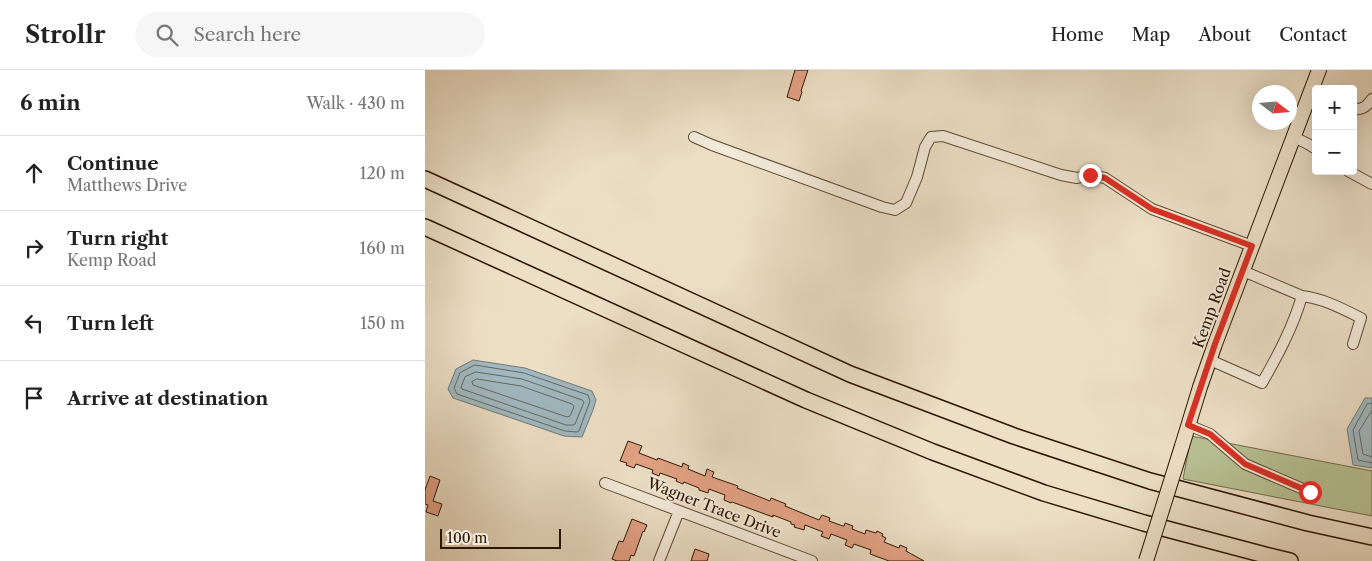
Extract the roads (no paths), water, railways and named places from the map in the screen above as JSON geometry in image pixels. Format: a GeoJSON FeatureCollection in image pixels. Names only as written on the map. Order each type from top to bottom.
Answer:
{"type":"FeatureCollection","features":[{"type":"Feature","properties":{"kind":"highway"},"geometry":{"type":"LineString","coordinates":[[425,179],[850,374],[1005,432],[1151,481],[1307,523],[1372,537]]}},
{"type":"Feature","properties":{"kind":"highway"},"geometry":{"type":"LineString","coordinates":[[425,226],[806,400],[933,452],[1044,493],[1265,556],[1290,561]]}},
{"type":"Feature","properties":{"kind":"main road","name":"Kemp Road"},"geometry":{"type":"LineString","coordinates":[[1315,85],[1319,70]]}},
{"type":"Feature","properties":{"kind":"main road","name":"Kemp Road"},"geometry":{"type":"LineString","coordinates":[[1146,561],[1210,360],[1293,137],[1312,98]]}},
{"type":"Feature","properties":{"kind":"street"},"geometry":{"type":"LineString","coordinates":[[1357,109],[1367,106],[1372,98]]}},
{"type":"Feature","properties":{"kind":"street"},"geometry":{"type":"LineString","coordinates":[[694,137],[712,146],[895,210],[906,203],[917,177],[925,146],[931,137],[943,136],[1061,175],[1077,178],[1090,175],[1105,178],[1152,209],[1252,246]]}},
{"type":"Feature","properties":{"kind":"street"},"geometry":{"type":"LineString","coordinates":[[1293,137],[1312,146]]}},
{"type":"Feature","properties":{"kind":"street"},"geometry":{"type":"LineString","coordinates":[[1355,175],[1372,184]]}},
{"type":"Feature","properties":{"kind":"street"},"geometry":{"type":"LineString","coordinates":[[1243,271],[1302,296],[1310,297],[1348,311],[1361,318],[1353,344]]}},
{"type":"Feature","properties":{"kind":"street"},"geometry":{"type":"LineString","coordinates":[[1210,360],[1262,383],[1276,359],[1296,315],[1302,296]]}},
{"type":"Feature","properties":{"kind":"street"},"geometry":{"type":"LineString","coordinates":[[1188,425],[1210,434],[1245,464],[1310,492]]}},
{"type":"Feature","properties":{"kind":"street","name":"Wagner Trace Drive"},"geometry":{"type":"LineString","coordinates":[[605,483],[808,560]]}},
{"type":"Feature","properties":{"kind":"street"},"geometry":{"type":"LineString","coordinates":[[659,561],[679,511]]}},
{"type":"Feature","properties":{"kind":"water"},"geometry":{"type":"Polygon","coordinates":[[[473,360],[525,368],[592,391],[596,400],[582,437],[564,436],[453,398],[448,389],[456,369],[473,360]]]}},
{"type":"Feature","properties":{"kind":"water"},"geometry":{"type":"Polygon","coordinates":[[[1365,398],[1372,398],[1372,468],[1353,465],[1347,429],[1365,398]]]}}]}
